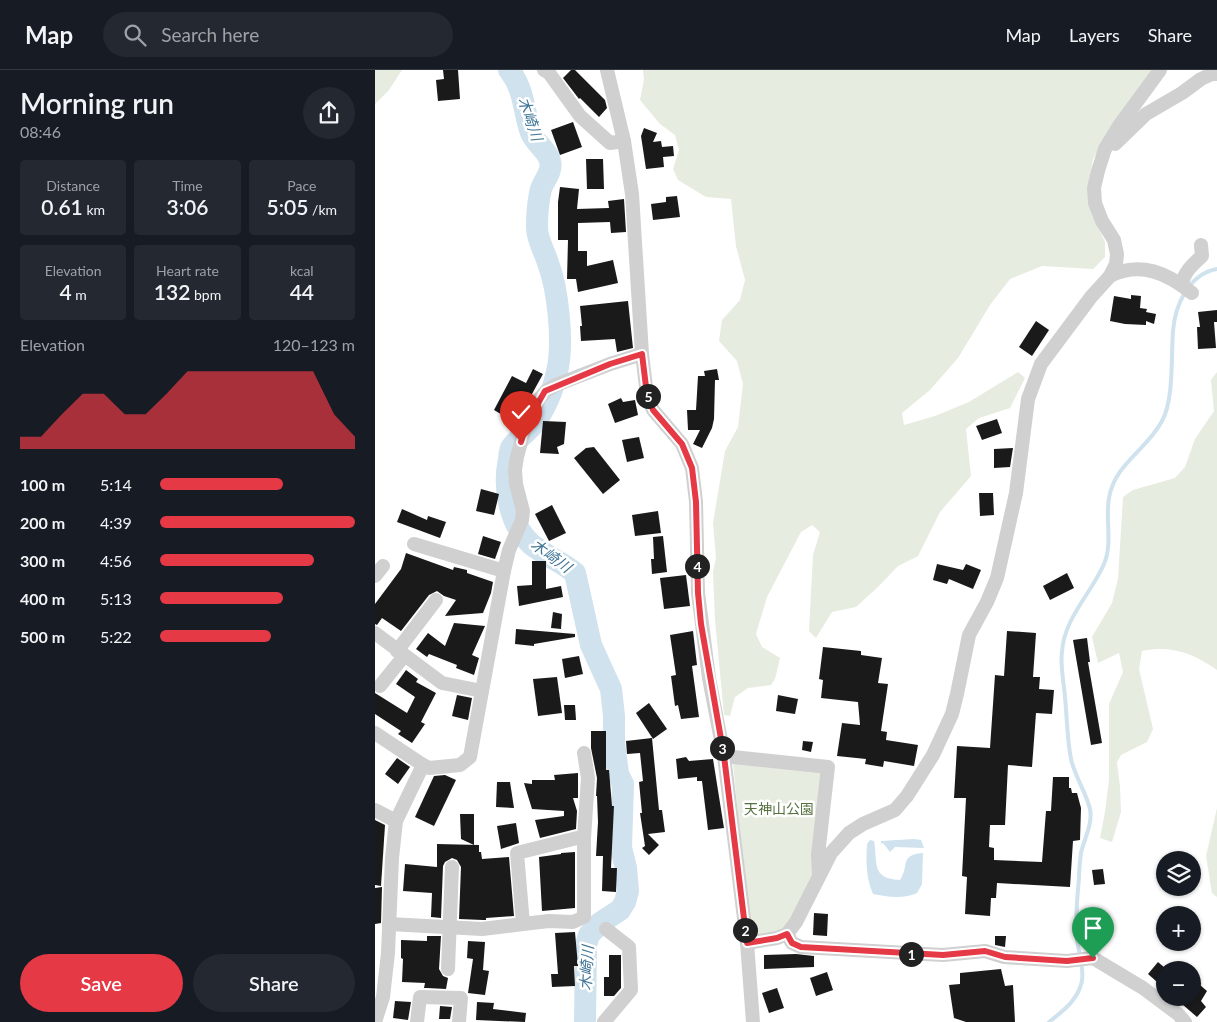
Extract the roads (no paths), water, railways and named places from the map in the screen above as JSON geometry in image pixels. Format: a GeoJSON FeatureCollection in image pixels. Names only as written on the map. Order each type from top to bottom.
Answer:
{"type":"FeatureCollection","features":[{"type":"Feature","properties":{"kind":"street"},"geometry":{"type":"LineString","coordinates":[[544,70],[549,73],[580,116],[610,143],[624,142]]}},
{"type":"Feature","properties":{"kind":"street"},"geometry":{"type":"LineString","coordinates":[[607,70],[624,142],[632,194],[642,354],[647,395],[653,410],[682,444],[692,468],[696,502],[698,593],[709,678],[724,756],[747,943],[753,1022]]}},
{"type":"Feature","properties":{"kind":"street"},"geometry":{"type":"LineString","coordinates":[[747,943],[777,938],[787,934],[796,922],[831,852],[849,833],[863,824],[895,810],[907,796],[933,755],[952,714],[969,635],[987,602],[997,578],[1016,494],[1029,399],[1041,364],[1110,276],[1116,264],[1117,254],[1114,240],[1102,221],[1095,203],[1098,171],[1105,149],[1119,126],[1160,70]]}},
{"type":"Feature","properties":{"kind":"street"},"geometry":{"type":"LineString","coordinates":[[1105,149],[1112,146],[1146,114],[1182,93],[1201,78],[1217,74]]}},
{"type":"Feature","properties":{"kind":"street"},"geometry":{"type":"LineString","coordinates":[[1110,276],[1126,269],[1139,268],[1163,275],[1187,289],[1182,280],[1189,268],[1202,256],[1201,245]]}},
{"type":"Feature","properties":{"kind":"street"},"geometry":{"type":"LineString","coordinates":[[375,733],[429,768],[461,765],[470,757],[504,571],[509,550],[520,526],[523,511],[516,484],[515,470],[526,424],[551,388],[610,364],[642,354]]}},
{"type":"Feature","properties":{"kind":"street"},"geometry":{"type":"LineString","coordinates":[[414,544],[504,571]]}},
{"type":"Feature","properties":{"kind":"street"},"geometry":{"type":"LineString","coordinates":[[380,686],[435,600]]}},
{"type":"Feature","properties":{"kind":"street"},"geometry":{"type":"LineString","coordinates":[[375,634],[442,683],[482,691]]}},
{"type":"Feature","properties":{"kind":"street"},"geometry":{"type":"LineString","coordinates":[[389,924],[482,929],[549,921],[573,922],[584,916],[584,838],[588,778],[584,753]]}},
{"type":"Feature","properties":{"kind":"street"},"geometry":{"type":"LineString","coordinates":[[724,756],[828,767],[818,855],[819,876]]}},
{"type":"Feature","properties":{"kind":"street"},"geometry":{"type":"LineString","coordinates":[[375,1022],[383,997],[381,950],[389,924],[396,821],[423,764]]}},
{"type":"Feature","properties":{"kind":"street"},"geometry":{"type":"LineString","coordinates":[[375,810],[396,821]]}},
{"type":"Feature","properties":{"kind":"street"},"geometry":{"type":"LineString","coordinates":[[523,924],[517,853],[577,838],[584,838]]}},
{"type":"Feature","properties":{"kind":"street"},"geometry":{"type":"LineString","coordinates":[[448,969],[452,867]]}},
{"type":"Feature","properties":{"kind":"street"},"geometry":{"type":"LineString","coordinates":[[604,1022],[631,990],[629,947],[606,929]]}},
{"type":"Feature","properties":{"kind":"street"},"geometry":{"type":"LineString","coordinates":[[787,934],[792,943],[801,947],[943,955],[985,951],[1005,957],[1081,960],[1093,958],[1143,988],[1178,1014],[1185,1022]]}},
{"type":"Feature","properties":{"kind":"street"},"geometry":{"type":"LineString","coordinates":[[417,1022],[419,997],[461,998],[459,1022]]}},
{"type":"Feature","properties":{"kind":"water"},"geometry":{"type":"Polygon","coordinates":[[[870,840],[874,841],[877,868],[884,876],[890,879],[900,880],[908,858],[923,853],[922,884],[917,893],[896,897],[873,894],[869,882],[867,864],[867,844],[870,840]]]}},
{"type":"Feature","properties":{"kind":"water"},"geometry":{"type":"Polygon","coordinates":[[[921,840],[924,848],[895,847],[890,852],[883,843],[881,844],[881,841],[921,840]]]}},
{"type":"Feature","properties":{"kind":"waterway","name":"木崎川"},"geometry":{"type":"LineString","coordinates":[[509,70],[521,93],[531,133],[549,157],[551,165],[540,194],[537,232],[552,274],[559,314],[560,343],[558,367],[548,398],[532,426],[511,448],[507,470],[509,504],[523,536],[536,548],[575,573],[591,645],[611,689],[614,743],[618,774],[623,784],[621,848],[626,868],[628,891],[625,902],[620,910],[600,923],[589,935],[586,945],[585,1022]]}},
{"type":"Feature","properties":{"kind":"waterway"},"geometry":{"type":"LineString","coordinates":[[1049,1022],[1065,1009],[1077,994],[1082,981],[1082,966],[1076,925],[1081,853],[1091,815],[1073,766],[1070,751],[1061,663],[1064,640],[1073,617],[1099,575],[1107,556],[1108,506],[1112,486],[1124,466],[1156,431],[1166,412],[1169,402],[1174,321],[1180,301],[1191,284],[1199,277],[1217,269]]}},
{"type":"Feature","properties":{"kind":"park label","name":"天神山公園"},"geometry":{"type":"Point","coordinates":[779,809]}}]}
